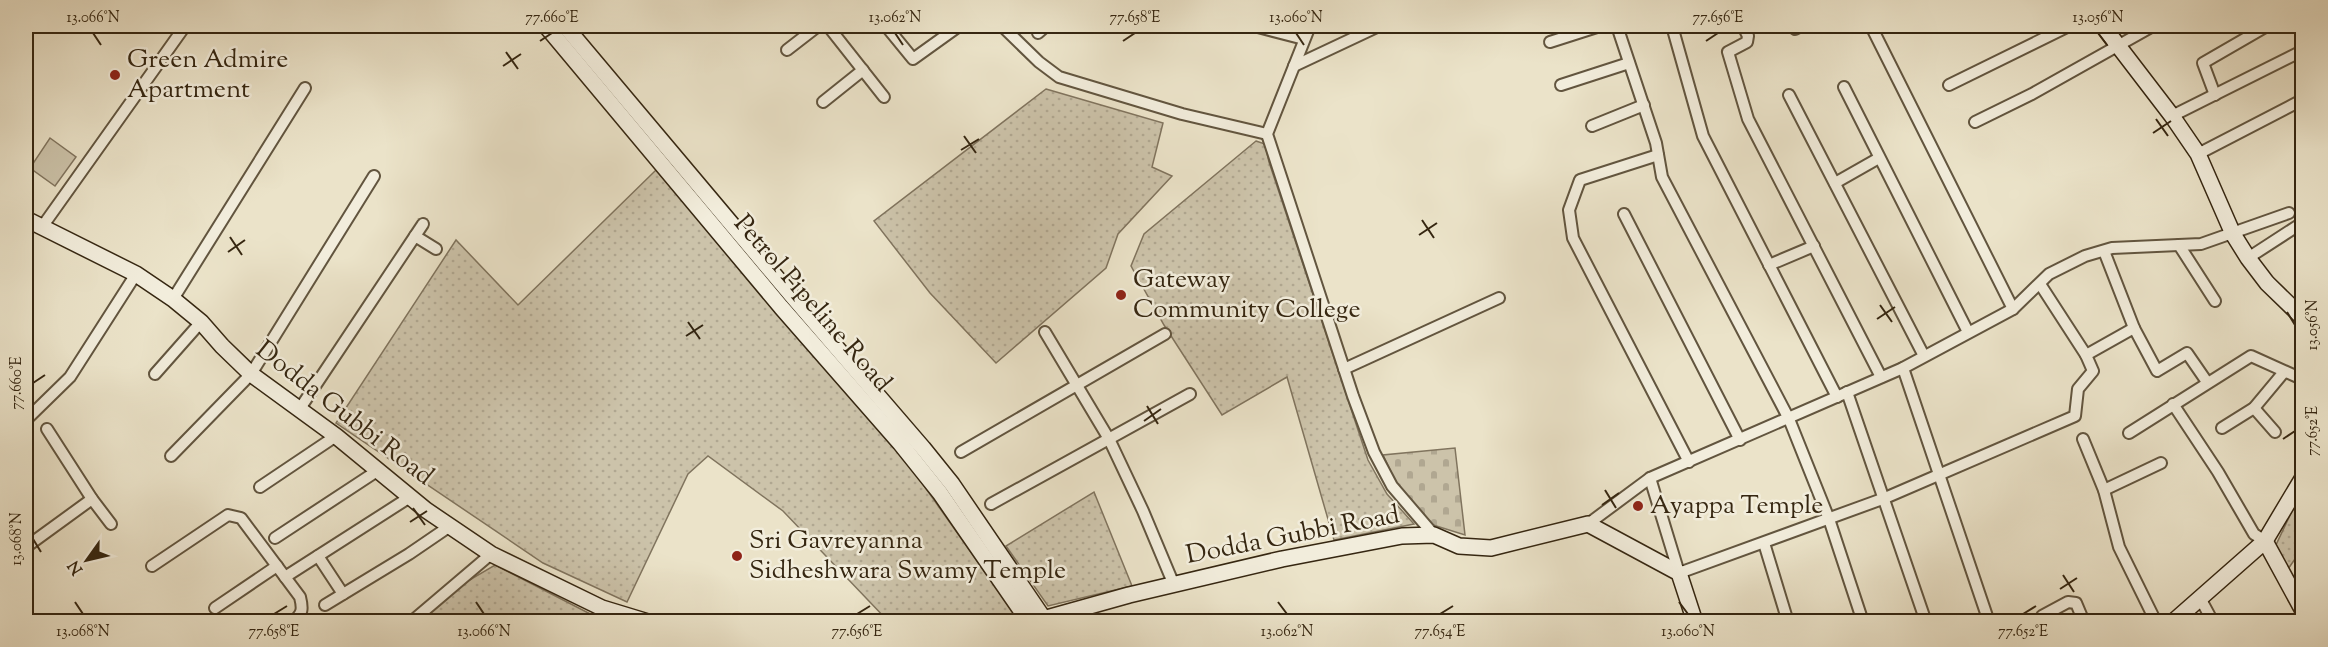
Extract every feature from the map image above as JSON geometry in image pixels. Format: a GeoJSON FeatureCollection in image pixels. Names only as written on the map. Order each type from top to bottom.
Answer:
{"type":"FeatureCollection","features":[{"type":"Feature","properties":{"kind":"main road","name":"Petrol Pipeline Road"},"geometry":{"type":"LineString","coordinates":[[546,26],[767,278],[911,434],[952,484],[1036,620]]}},
{"type":"Feature","properties":{"kind":"main road","name":"Petrol Pipeline Road"},"geometry":{"type":"LineString","coordinates":[[565,26],[767,278]]}},
{"type":"Feature","properties":{"kind":"main road"},"geometry":{"type":"LineString","coordinates":[[2103,26],[2198,154],[2233,234],[2248,258],[2267,283],[2302,317]]}},
{"type":"Feature","properties":{"kind":"main road","name":"Dodda Gubbi Road"},"geometry":{"type":"LineString","coordinates":[[26,219],[136,274],[173,299],[201,322],[251,374],[336,436],[410,497],[491,554],[602,608],[648,621]]}},
{"type":"Feature","properties":{"kind":"main road"},"geometry":{"type":"LineString","coordinates":[[2173,621],[2265,541],[2302,479]]}},
{"type":"Feature","properties":{"kind":"main road","name":"Dodda Gubbi Road"},"geometry":{"type":"LineString","coordinates":[[1036,620],[1282,559],[1391,538],[1434,535],[1460,546],[1491,548],[1588,524]]}},
{"type":"Feature","properties":{"kind":"main road"},"geometry":{"type":"LineString","coordinates":[[1588,524],[1679,573],[1695,621]]}},
{"type":"Feature","properties":{"kind":"main road"},"geometry":{"type":"LineString","coordinates":[[2265,541],[2302,609]]}},
{"type":"Feature","properties":{"kind":"street"},"geometry":{"type":"LineString","coordinates":[[42,227],[185,26]]}},
{"type":"Feature","properties":{"kind":"street"},"geometry":{"type":"LineString","coordinates":[[787,50],[818,26]]}},
{"type":"Feature","properties":{"kind":"street"},"geometry":{"type":"LineString","coordinates":[[828,26],[884,97]]}},
{"type":"Feature","properties":{"kind":"street"},"geometry":{"type":"LineString","coordinates":[[886,26],[913,59],[959,26]]}},
{"type":"Feature","properties":{"kind":"street"},"geometry":{"type":"LineString","coordinates":[[1002,26],[1059,77],[1182,114],[1267,134]]}},
{"type":"Feature","properties":{"kind":"street"},"geometry":{"type":"LineString","coordinates":[[1254,26],[1304,39]]}},
{"type":"Feature","properties":{"kind":"street"},"geometry":{"type":"LineString","coordinates":[[1310,26],[1267,134],[1344,369],[1378,461],[1392,486],[1434,535]]}},
{"type":"Feature","properties":{"kind":"street"},"geometry":{"type":"LineString","coordinates":[[1294,66],[1379,26]]}},
{"type":"Feature","properties":{"kind":"street"},"geometry":{"type":"LineString","coordinates":[[1550,42],[1600,26]]}},
{"type":"Feature","properties":{"kind":"street"},"geometry":{"type":"LineString","coordinates":[[1617,26],[1656,143],[1662,177],[1789,419],[1829,519],[1863,621]]}},
{"type":"Feature","properties":{"kind":"street"},"geometry":{"type":"LineString","coordinates":[[1672,26],[1703,136],[1770,265],[1842,395],[1885,498],[1926,621]]}},
{"type":"Feature","properties":{"kind":"street"},"geometry":{"type":"LineString","coordinates":[[1743,26],[1748,36],[1747,42],[1728,52],[1748,119],[1881,377]]}},
{"type":"Feature","properties":{"kind":"street"},"geometry":{"type":"LineString","coordinates":[[1871,26],[2013,309]]}},
{"type":"Feature","properties":{"kind":"street"},"geometry":{"type":"LineString","coordinates":[[1949,85],[2069,26]]}},
{"type":"Feature","properties":{"kind":"street"},"geometry":{"type":"LineString","coordinates":[[1975,122],[2032,94],[2153,26]]}},
{"type":"Feature","properties":{"kind":"street"},"geometry":{"type":"LineString","coordinates":[[2215,95],[2203,63],[2267,26]]}},
{"type":"Feature","properties":{"kind":"street"},"geometry":{"type":"LineString","coordinates":[[2172,116],[2302,51]]}},
{"type":"Feature","properties":{"kind":"street"},"geometry":{"type":"LineString","coordinates":[[1561,86],[1629,63]]}},
{"type":"Feature","properties":{"kind":"street"},"geometry":{"type":"LineString","coordinates":[[823,102],[863,70]]}},
{"type":"Feature","properties":{"kind":"street"},"geometry":{"type":"LineString","coordinates":[[1844,87],[1968,333]]}},
{"type":"Feature","properties":{"kind":"street"},"geometry":{"type":"LineString","coordinates":[[173,299],[305,88]]}},
{"type":"Feature","properties":{"kind":"street"},"geometry":{"type":"LineString","coordinates":[[1790,95],[1924,356]]}},
{"type":"Feature","properties":{"kind":"street"},"geometry":{"type":"LineString","coordinates":[[2198,154],[2302,100]]}},
{"type":"Feature","properties":{"kind":"street"},"geometry":{"type":"LineString","coordinates":[[1592,126],[1644,105]]}},
{"type":"Feature","properties":{"kind":"street"},"geometry":{"type":"LineString","coordinates":[[1658,155],[1580,180],[1569,210],[1573,238],[1689,462]]}},
{"type":"Feature","properties":{"kind":"street"},"geometry":{"type":"LineString","coordinates":[[1835,183],[1880,158]]}},
{"type":"Feature","properties":{"kind":"street"},"geometry":{"type":"LineString","coordinates":[[171,456],[251,374],[374,176]]}},
{"type":"Feature","properties":{"kind":"street"},"geometry":{"type":"LineString","coordinates":[[1588,524],[1650,478],[1903,368],[2013,309],[2049,274],[2085,256],[2112,248],[2201,244],[2289,213]]}},
{"type":"Feature","properties":{"kind":"street"},"geometry":{"type":"LineString","coordinates":[[1624,214],[1740,440]]}},
{"type":"Feature","properties":{"kind":"street"},"geometry":{"type":"LineString","coordinates":[[299,410],[423,224]]}},
{"type":"Feature","properties":{"kind":"street"},"geometry":{"type":"LineString","coordinates":[[2248,258],[2301,227]]}},
{"type":"Feature","properties":{"kind":"street"},"geometry":{"type":"LineString","coordinates":[[415,236],[436,249]]}},
{"type":"Feature","properties":{"kind":"street"},"geometry":{"type":"LineString","coordinates":[[2179,245],[2215,301]]}},
{"type":"Feature","properties":{"kind":"street"},"geometry":{"type":"LineString","coordinates":[[1770,265],[1814,246]]}},
{"type":"Feature","properties":{"kind":"street"},"geometry":{"type":"LineString","coordinates":[[2104,251],[2134,328],[2157,371],[2187,353],[2207,382]]}},
{"type":"Feature","properties":{"kind":"street"},"geometry":{"type":"LineString","coordinates":[[26,420],[70,377],[136,274]]}},
{"type":"Feature","properties":{"kind":"street"},"geometry":{"type":"LineString","coordinates":[[1650,478],[1679,573],[1885,498],[2075,416],[2078,389],[2093,371],[2086,355],[2040,284]]}},
{"type":"Feature","properties":{"kind":"street"},"geometry":{"type":"LineString","coordinates":[[1344,369],[1499,298]]}},
{"type":"Feature","properties":{"kind":"street"},"geometry":{"type":"LineString","coordinates":[[155,374],[201,322]]}},
{"type":"Feature","properties":{"kind":"street"},"geometry":{"type":"LineString","coordinates":[[2086,355],[2134,328]]}},
{"type":"Feature","properties":{"kind":"street"},"geometry":{"type":"LineString","coordinates":[[1045,332],[1109,439],[1174,585]]}},
{"type":"Feature","properties":{"kind":"street"},"geometry":{"type":"LineString","coordinates":[[961,452],[1165,334]]}},
{"type":"Feature","properties":{"kind":"street"},"geometry":{"type":"LineString","coordinates":[[2129,433],[2251,356],[2302,378]]}},
{"type":"Feature","properties":{"kind":"street"},"geometry":{"type":"LineString","coordinates":[[1903,368],[1989,621]]}},
{"type":"Feature","properties":{"kind":"street"},"geometry":{"type":"LineString","coordinates":[[2222,428],[2254,408],[2284,372]]}},
{"type":"Feature","properties":{"kind":"street"},"geometry":{"type":"LineString","coordinates":[[991,504],[1190,394]]}},
{"type":"Feature","properties":{"kind":"street"},"geometry":{"type":"LineString","coordinates":[[2173,404],[2218,472],[2254,534],[2265,541]]}},
{"type":"Feature","properties":{"kind":"street"},"geometry":{"type":"LineString","coordinates":[[2254,408],[2275,432]]}},
{"type":"Feature","properties":{"kind":"street"},"geometry":{"type":"LineString","coordinates":[[47,429],[111,524]]}},
{"type":"Feature","properties":{"kind":"street"},"geometry":{"type":"LineString","coordinates":[[260,487],[336,436]]}},
{"type":"Feature","properties":{"kind":"street"},"geometry":{"type":"LineString","coordinates":[[2083,439],[2104,490],[2119,547],[2156,621]]}},
{"type":"Feature","properties":{"kind":"street"},"geometry":{"type":"LineString","coordinates":[[2104,490],[2161,463]]}},
{"type":"Feature","properties":{"kind":"street"},"geometry":{"type":"LineString","coordinates":[[275,538],[377,471]]}},
{"type":"Feature","properties":{"kind":"street"},"geometry":{"type":"LineString","coordinates":[[285,577],[410,497]]}},
{"type":"Feature","properties":{"kind":"street"},"geometry":{"type":"LineString","coordinates":[[26,547],[92,499]]}},
{"type":"Feature","properties":{"kind":"street"},"geometry":{"type":"LineString","coordinates":[[152,567],[228,515],[241,518],[300,597],[303,609],[301,616],[292,621]]}},
{"type":"Feature","properties":{"kind":"street"},"geometry":{"type":"LineString","coordinates":[[325,605],[450,526]]}},
{"type":"Feature","properties":{"kind":"street"},"geometry":{"type":"LineString","coordinates":[[1764,543],[1788,621]]}},
{"type":"Feature","properties":{"kind":"street"},"geometry":{"type":"LineString","coordinates":[[411,621],[491,554]]}},
{"type":"Feature","properties":{"kind":"street"},"geometry":{"type":"LineString","coordinates":[[318,555],[343,594]]}},
{"type":"Feature","properties":{"kind":"street"},"geometry":{"type":"LineString","coordinates":[[215,608],[277,566]]}},
{"type":"Feature","properties":{"kind":"street"},"geometry":{"type":"LineString","coordinates":[[2200,598],[2212,621]]}},
{"type":"Feature","properties":{"kind":"street"},"geometry":{"type":"LineString","coordinates":[[2040,621],[2042,616],[2068,602],[2076,603],[2084,621]]}},
{"type":"Feature","properties":{"kind":"green space"},"geometry":{"type":"Polygon","coordinates":[[[1046,89],[1163,123],[1152,167],[1172,176],[1118,234],[1106,268],[996,363],[930,293],[874,221],[1046,89]]]}},
{"type":"Feature","properties":{"kind":"green space"},"geometry":{"type":"Polygon","coordinates":[[[50,138],[76,157],[55,186],[30,168],[50,138]]]}},
{"type":"Feature","properties":{"kind":"green space"},"geometry":{"type":"Polygon","coordinates":[[[1256,141],[1265,144],[1368,460],[1387,494],[1414,524],[1334,540],[1287,377],[1222,415],[1164,325],[1131,266],[1144,234],[1256,141]]]}},
{"type":"Feature","properties":{"kind":"green space"},"geometry":{"type":"Polygon","coordinates":[[[656,170],[905,459],[1016,616],[994,621],[888,621],[783,511],[708,456],[688,474],[627,602],[543,563],[336,423],[456,240],[518,305],[656,170]]]}},
{"type":"Feature","properties":{"kind":"green space"},"geometry":{"type":"Polygon","coordinates":[[[1455,448],[1465,535],[1430,524],[1397,485],[1383,455],[1455,448]]]}},
{"type":"Feature","properties":{"kind":"green space"},"geometry":{"type":"Polygon","coordinates":[[[2302,490],[2302,549],[2288,569],[2275,547],[2302,490]]]}},
{"type":"Feature","properties":{"kind":"green space"},"geometry":{"type":"Polygon","coordinates":[[[1094,492],[1132,586],[1048,606],[1006,546],[1094,492]]]}},
{"type":"Feature","properties":{"kind":"green space"},"geometry":{"type":"Polygon","coordinates":[[[495,565],[600,619],[610,621],[398,622],[495,565]]]}},
{"type":"Feature","properties":{"kind":"place","name":"Green Admire Apartment"},"geometry":{"type":"Point","coordinates":[115,75]}},
{"type":"Feature","properties":{"kind":"place","name":"Gateway Community College"},"geometry":{"type":"Point","coordinates":[1121,295]}},
{"type":"Feature","properties":{"kind":"place","name":"Ayappa Temple"},"geometry":{"type":"Point","coordinates":[1638,506]}},
{"type":"Feature","properties":{"kind":"place","name":"Sri Gavreyanna Sidheshwara Swamy Temple"},"geometry":{"type":"Point","coordinates":[737,556]}}]}
